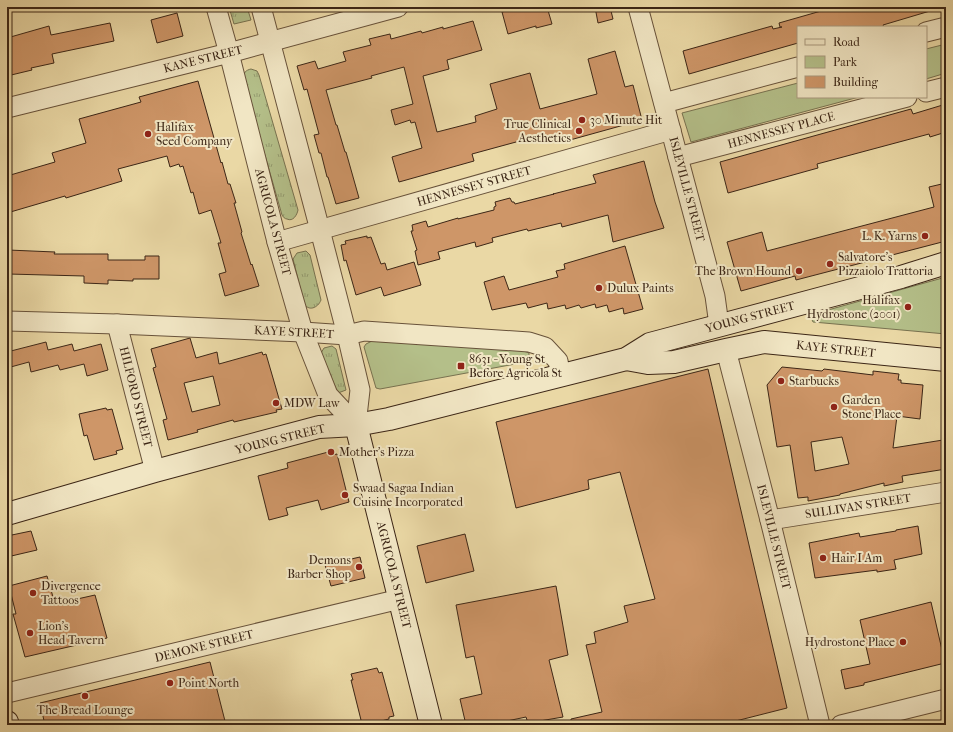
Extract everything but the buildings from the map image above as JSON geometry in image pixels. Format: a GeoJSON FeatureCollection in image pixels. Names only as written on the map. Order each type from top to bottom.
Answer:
{"type":"FeatureCollection","features":[{"type":"Feature","properties":{"kind":"main road","name":"YOUNG STREET"},"geometry":{"type":"LineString","coordinates":[[7,514],[155,471],[319,427],[356,425],[389,419],[626,359],[650,344],[946,264]]}},
{"type":"Feature","properties":{"kind":"main road","name":"KAYE STREET"},"geometry":{"type":"LineString","coordinates":[[726,350],[764,342],[946,360]]}},
{"type":"Feature","properties":{"kind":"main road","name":"YOUNG STREET"},"geometry":{"type":"LineString","coordinates":[[626,359],[648,363],[674,362],[726,350]]}},
{"type":"Feature","properties":{"kind":"main road","name":"AGRICOLA STREET"},"geometry":{"type":"LineString","coordinates":[[356,425],[431,725]]}},
{"type":"Feature","properties":{"kind":"street","name":"AGRICOLA STREET"},"geometry":{"type":"LineString","coordinates":[[216,7],[277,242],[303,332],[328,395],[356,425]]}},
{"type":"Feature","properties":{"kind":"street","name":"AGRICOLA STREET"},"geometry":{"type":"LineString","coordinates":[[260,7],[320,230],[360,390],[356,425]]}},
{"type":"Feature","properties":{"kind":"street","name":"KANE STREET"},"geometry":{"type":"LineString","coordinates":[[7,108],[229,53],[398,7]]}},
{"type":"Feature","properties":{"kind":"street","name":"ISLEVILLE STREET"},"geometry":{"type":"LineString","coordinates":[[638,7],[715,296],[720,325]]}},
{"type":"Feature","properties":{"kind":"street"},"geometry":{"type":"LineString","coordinates":[[927,32],[946,27]]}},
{"type":"Feature","properties":{"kind":"street"},"geometry":{"type":"LineString","coordinates":[[664,103],[797,67]]}},
{"type":"Feature","properties":{"kind":"street"},"geometry":{"type":"LineString","coordinates":[[927,92],[946,87]]}},
{"type":"Feature","properties":{"kind":"street","name":"HENNESSEY PLACE"},"geometry":{"type":"LineString","coordinates":[[678,157],[903,98]]}},
{"type":"Feature","properties":{"kind":"street","name":"HENNESSEY STREET"},"geometry":{"type":"LineString","coordinates":[[277,242],[671,130]]}},
{"type":"Feature","properties":{"kind":"street","name":"KAYE STREET"},"geometry":{"type":"LineString","coordinates":[[7,321],[118,324],[347,335],[364,331],[529,342],[545,347],[558,361],[561,376]]}},
{"type":"Feature","properties":{"kind":"street","name":"HILFORD STREET"},"geometry":{"type":"LineString","coordinates":[[118,324],[155,471]]}},
{"type":"Feature","properties":{"kind":"street","name":"ISLEVILLE STREET"},"geometry":{"type":"LineString","coordinates":[[726,350],[770,520],[820,725]]}},
{"type":"Feature","properties":{"kind":"street","name":"SULLIVAN STREET"},"geometry":{"type":"LineString","coordinates":[[770,520],[946,492]]}},
{"type":"Feature","properties":{"kind":"street","name":"DEMONE STREET"},"geometry":{"type":"LineString","coordinates":[[7,693],[400,598]]}},
{"type":"Feature","properties":{"kind":"street"},"geometry":{"type":"LineString","coordinates":[[840,725],[946,699]]}},
{"type":"Feature","properties":{"kind":"green space"},"geometry":{"type":"Polygon","coordinates":[[[229,7],[247,7],[251,20],[234,24],[229,7]]]}},
{"type":"Feature","properties":{"kind":"green space"},"geometry":{"type":"Polygon","coordinates":[[[946,44],[946,73],[927,79],[927,49],[946,44]]]}},
{"type":"Feature","properties":{"kind":"green space"},"geometry":{"type":"Polygon","coordinates":[[[251,69],[257,71],[259,75],[298,210],[296,216],[291,220],[286,219],[282,215],[243,78],[245,72],[251,69]]]}},
{"type":"Feature","properties":{"kind":"green space"},"geometry":{"type":"Polygon","coordinates":[[[797,83],[797,98],[855,98],[691,142],[682,113],[797,83]]]}},
{"type":"Feature","properties":{"kind":"green space"},"geometry":{"type":"Polygon","coordinates":[[[306,251],[310,255],[321,300],[318,305],[313,308],[306,306],[304,303],[293,259],[297,253],[306,251]]]}},
{"type":"Feature","properties":{"kind":"green space"},"geometry":{"type":"Polygon","coordinates":[[[946,277],[946,334],[813,322],[810,315],[946,277]]]}},
{"type":"Feature","properties":{"kind":"green space"},"geometry":{"type":"Polygon","coordinates":[[[372,341],[521,350],[529,353],[529,358],[526,362],[380,389],[376,388],[364,347],[372,341]]]}},
{"type":"Feature","properties":{"kind":"green space"},"geometry":{"type":"Polygon","coordinates":[[[332,346],[336,349],[346,390],[338,393],[321,353],[324,348],[332,346]]]}},
{"type":"Feature","properties":{"kind":"place","name":"30 Minute Hit"},"geometry":{"type":"Point","coordinates":[582,120]}},
{"type":"Feature","properties":{"kind":"place","name":"True Clinical Aesthetics"},"geometry":{"type":"Point","coordinates":[579,131]}},
{"type":"Feature","properties":{"kind":"place","name":"Halifax Seed Company"},"geometry":{"type":"Point","coordinates":[148,134]}},
{"type":"Feature","properties":{"kind":"place","name":"L. K. Yarns"},"geometry":{"type":"Point","coordinates":[925,236]}},
{"type":"Feature","properties":{"kind":"place","name":"Salvatore's Pizzaiolo Trattoria"},"geometry":{"type":"Point","coordinates":[830,264]}},
{"type":"Feature","properties":{"kind":"place","name":"The Brown Hound"},"geometry":{"type":"Point","coordinates":[799,271]}},
{"type":"Feature","properties":{"kind":"place","name":"Dulux Paints"},"geometry":{"type":"Point","coordinates":[599,288]}},
{"type":"Feature","properties":{"kind":"place","name":"Halifax Hydrostone (2001)"},"geometry":{"type":"Point","coordinates":[908,307]}},
{"type":"Feature","properties":{"kind":"place","name":"8631 - Young St Before Agricola St"},"geometry":{"type":"Point","coordinates":[461,366]}},
{"type":"Feature","properties":{"kind":"place","name":"Starbucks"},"geometry":{"type":"Point","coordinates":[781,381]}},
{"type":"Feature","properties":{"kind":"place","name":"MDW Law"},"geometry":{"type":"Point","coordinates":[276,403]}},
{"type":"Feature","properties":{"kind":"place","name":"Garden Stone Place"},"geometry":{"type":"Point","coordinates":[834,407]}},
{"type":"Feature","properties":{"kind":"place","name":"Mother's Pizza"},"geometry":{"type":"Point","coordinates":[331,452]}},
{"type":"Feature","properties":{"kind":"place","name":"Swaad Sagaa Indian Cuisine Incorporated"},"geometry":{"type":"Point","coordinates":[345,495]}},
{"type":"Feature","properties":{"kind":"place","name":"Hair I Am"},"geometry":{"type":"Point","coordinates":[823,558]}},
{"type":"Feature","properties":{"kind":"place","name":"Demons Barber Shop"},"geometry":{"type":"Point","coordinates":[359,567]}},
{"type":"Feature","properties":{"kind":"place","name":"Divergence Tattoos"},"geometry":{"type":"Point","coordinates":[33,593]}},
{"type":"Feature","properties":{"kind":"place","name":"Lion's Head Tavern"},"geometry":{"type":"Point","coordinates":[30,633]}},
{"type":"Feature","properties":{"kind":"place","name":"Hydrostone Place"},"geometry":{"type":"Point","coordinates":[903,642]}},
{"type":"Feature","properties":{"kind":"place","name":"Point North"},"geometry":{"type":"Point","coordinates":[170,683]}},
{"type":"Feature","properties":{"kind":"place","name":"The Bread Lounge"},"geometry":{"type":"Point","coordinates":[85,696]}}]}
